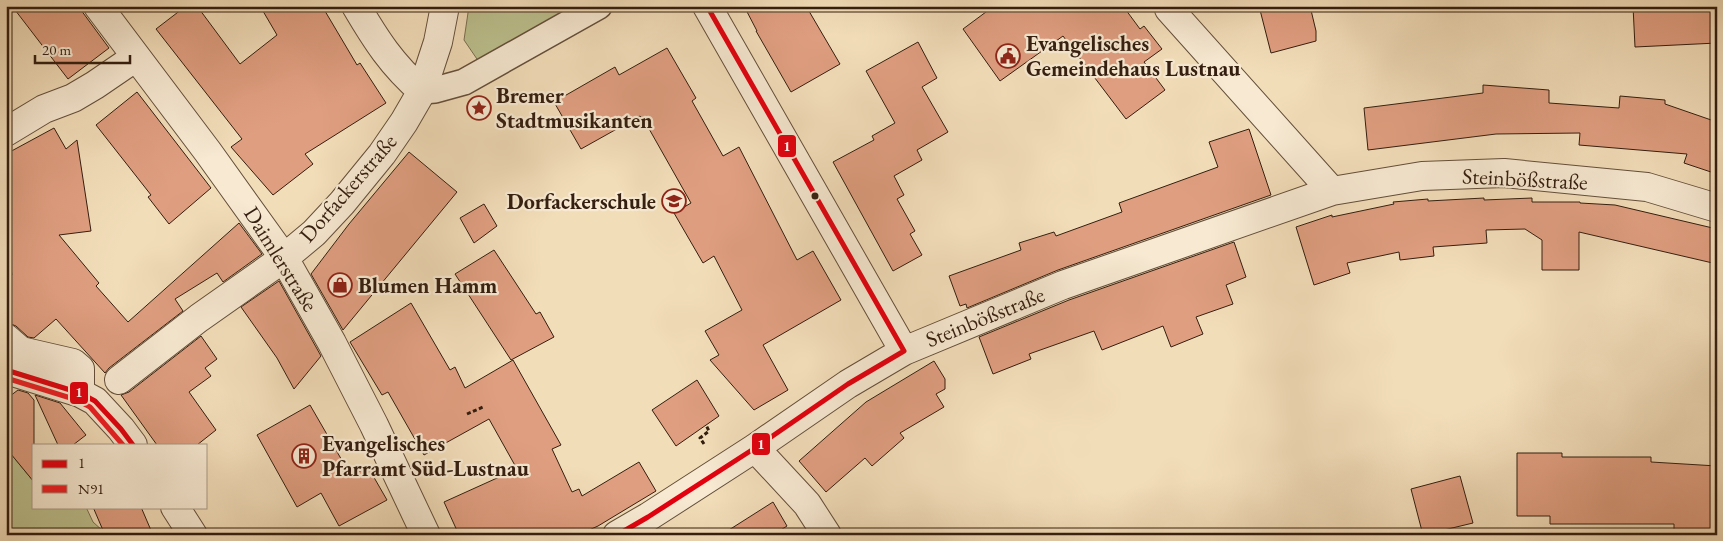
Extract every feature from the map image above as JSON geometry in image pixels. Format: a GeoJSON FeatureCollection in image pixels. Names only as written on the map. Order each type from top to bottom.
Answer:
{"type":"FeatureCollection","features":[{"type":"Feature","properties":{"kind":"street","name":"Daimlerstraße"},"geometry":{"type":"LineString","coordinates":[[98,6],[208,152],[284,258],[332,343],[426,535]]}},
{"type":"Feature","properties":{"kind":"street"},"geometry":{"type":"LineString","coordinates":[[356,6],[385,52],[403,74],[422,91],[436,90],[464,82],[599,6]]}},
{"type":"Feature","properties":{"kind":"street","name":"Dorfackerstraße"},"geometry":{"type":"LineString","coordinates":[[119,380],[199,318],[284,258],[314,233],[342,203],[382,154],[422,91],[438,42],[446,6]]}},
{"type":"Feature","properties":{"kind":"street"},"geometry":{"type":"LineString","coordinates":[[707,6],[904,350]]}},
{"type":"Feature","properties":{"kind":"street"},"geometry":{"type":"LineString","coordinates":[[1169,9],[1332,191]]}},
{"type":"Feature","properties":{"kind":"street"},"geometry":{"type":"LineString","coordinates":[[6,132],[44,109],[73,98],[136,57]]}},
{"type":"Feature","properties":{"kind":"street","name":"Steinbößstraße"},"geometry":{"type":"LineString","coordinates":[[617,535],[755,448],[848,384],[904,350],[1063,285],[1332,191],[1422,176],[1504,173],[1647,187],[1717,208]]}},
{"type":"Feature","properties":{"kind":"street"},"geometry":{"type":"LineString","coordinates":[[6,338],[21,351],[73,363],[80,369],[80,393]]}},
{"type":"Feature","properties":{"kind":"street"},"geometry":{"type":"LineString","coordinates":[[6,370],[80,393],[95,401],[106,411],[132,444]]}},
{"type":"Feature","properties":{"kind":"street"},"geometry":{"type":"LineString","coordinates":[[755,448],[807,504],[827,535]]}},
{"type":"Feature","properties":{"kind":"street"},"geometry":{"type":"LineString","coordinates":[[176,508],[193,535]]}},
{"type":"Feature","properties":{"kind":"path"},"geometry":{"type":"LineString","coordinates":[[467,414],[483,407]]}},
{"type":"Feature","properties":{"kind":"path"},"geometry":{"type":"LineString","coordinates":[[700,438],[710,431],[706,425]]}},
{"type":"Feature","properties":{"kind":"green space"},"geometry":{"type":"Polygon","coordinates":[[[469,6],[576,6],[479,62],[464,40],[469,6]]]}},
{"type":"Feature","properties":{"kind":"green space"},"geometry":{"type":"Polygon","coordinates":[[[6,448],[32,480],[32,508],[86,508],[93,522],[105,535],[6,535],[6,448]]]}},
{"type":"Feature","properties":{"kind":"building"},"geometry":{"type":"Polygon","coordinates":[[[12,6],[78,6],[109,48],[68,79],[12,6]]]}},
{"type":"Feature","properties":{"kind":"building"},"geometry":{"type":"Polygon","coordinates":[[[186,6],[197,6],[240,64],[277,35],[260,6],[322,6],[357,65],[360,63],[386,103],[305,154],[313,164],[273,195],[231,147],[242,139],[156,29],[186,6]]]}},
{"type":"Feature","properties":{"kind":"building"},"geometry":{"type":"Polygon","coordinates":[[[744,6],[806,6],[840,64],[791,92],[744,6]]]}},
{"type":"Feature","properties":{"kind":"building"},"geometry":{"type":"Polygon","coordinates":[[[994,6],[1123,6],[1140,29],[1144,26],[1162,49],[1144,62],[1165,90],[1126,119],[1063,36],[1000,81],[963,29],[994,6]]]}},
{"type":"Feature","properties":{"kind":"building"},"geometry":{"type":"Polygon","coordinates":[[[1259,6],[1310,6],[1316,31],[1316,41],[1271,53],[1259,6]]]}},
{"type":"Feature","properties":{"kind":"building"},"geometry":{"type":"Polygon","coordinates":[[[1633,6],[1717,6],[1717,43],[1635,47],[1633,6]]]}},
{"type":"Feature","properties":{"kind":"building"},"geometry":{"type":"Polygon","coordinates":[[[918,42],[937,78],[922,87],[948,132],[917,150],[922,160],[894,176],[904,195],[897,199],[915,231],[910,234],[922,255],[893,271],[833,162],[874,140],[872,136],[895,123],[866,71],[918,42]]]}},
{"type":"Feature","properties":{"kind":"building"},"geometry":{"type":"Polygon","coordinates":[[[667,48],[696,98],[692,101],[723,156],[739,147],[797,260],[813,251],[841,300],[763,345],[788,390],[754,410],[710,360],[719,355],[705,331],[742,310],[714,256],[703,263],[674,213],[691,203],[648,127],[640,116],[581,149],[554,102],[615,67],[619,75],[667,48]]]}},
{"type":"Feature","properties":{"kind":"building"},"geometry":{"type":"Polygon","coordinates":[[[1483,85],[1549,90],[1549,103],[1619,108],[1620,96],[1665,100],[1665,104],[1717,122],[1717,174],[1684,163],[1687,154],[1579,145],[1580,133],[1496,134],[1368,150],[1364,108],[1483,93],[1483,85]]]}},
{"type":"Feature","properties":{"kind":"building"},"geometry":{"type":"Polygon","coordinates":[[[137,92],[211,188],[169,224],[148,197],[151,195],[96,125],[137,92]]]}},
{"type":"Feature","properties":{"kind":"building"},"geometry":{"type":"Polygon","coordinates":[[[54,128],[66,149],[77,140],[91,231],[59,235],[99,283],[96,286],[128,322],[239,223],[262,254],[223,282],[217,273],[175,299],[183,311],[105,373],[56,319],[34,338],[28,337],[16,326],[6,322],[6,279],[12,275],[6,237],[6,154],[54,128]]]}},
{"type":"Feature","properties":{"kind":"building"},"geometry":{"type":"Polygon","coordinates":[[[1249,129],[1271,195],[1058,270],[967,308],[966,304],[960,306],[949,276],[1021,250],[1019,243],[1054,232],[1056,236],[1122,212],[1119,203],[1218,167],[1209,142],[1249,129]]]}},
{"type":"Feature","properties":{"kind":"building"},"geometry":{"type":"Polygon","coordinates":[[[409,152],[457,192],[343,330],[311,274],[349,224],[409,152]]]}},
{"type":"Feature","properties":{"kind":"building"},"geometry":{"type":"Polygon","coordinates":[[[1484,198],[1484,200],[1532,198],[1532,202],[1580,202],[1615,205],[1717,229],[1717,264],[1579,232],[1579,270],[1542,270],[1542,240],[1525,229],[1486,230],[1487,243],[1433,247],[1434,256],[1400,260],[1399,252],[1347,263],[1350,273],[1314,285],[1296,227],[1332,215],[1332,217],[1394,204],[1393,202],[1484,198]]]}},
{"type":"Feature","properties":{"kind":"building"},"geometry":{"type":"Polygon","coordinates":[[[484,204],[497,226],[474,243],[460,218],[484,204]]]}},
{"type":"Feature","properties":{"kind":"building"},"geometry":{"type":"Polygon","coordinates":[[[1234,242],[1246,277],[1226,285],[1233,304],[1196,317],[1203,334],[1171,347],[1163,326],[1102,350],[1094,331],[1029,354],[1031,359],[993,374],[979,337],[1069,300],[1234,242]]]}},
{"type":"Feature","properties":{"kind":"building"},"geometry":{"type":"Polygon","coordinates":[[[494,250],[536,314],[540,312],[554,337],[511,360],[455,274],[494,250]]]}},
{"type":"Feature","properties":{"kind":"building"},"geometry":{"type":"Polygon","coordinates":[[[279,281],[321,356],[294,389],[277,358],[241,307],[279,281]]]}},
{"type":"Feature","properties":{"kind":"building"},"geometry":{"type":"Polygon","coordinates":[[[411,303],[450,370],[455,367],[465,388],[513,360],[561,445],[552,449],[572,492],[579,489],[582,496],[639,462],[656,491],[598,526],[578,535],[459,535],[444,502],[517,469],[489,419],[424,455],[388,392],[382,395],[350,342],[411,303]]]}},
{"type":"Feature","properties":{"kind":"building"},"geometry":{"type":"Polygon","coordinates":[[[201,336],[217,359],[205,368],[211,376],[189,392],[216,430],[198,444],[156,444],[121,395],[129,392],[201,336]]]}},
{"type":"Feature","properties":{"kind":"building"},"geometry":{"type":"Polygon","coordinates":[[[934,361],[945,379],[945,389],[936,394],[944,407],[900,433],[904,438],[872,466],[865,458],[826,492],[799,461],[866,402],[934,361]]]}},
{"type":"Feature","properties":{"kind":"building"},"geometry":{"type":"Polygon","coordinates":[[[697,380],[719,416],[676,446],[652,410],[697,380]]]}},
{"type":"Feature","properties":{"kind":"building"},"geometry":{"type":"Polygon","coordinates":[[[18,390],[28,393],[34,400],[32,480],[6,448],[6,399],[18,390]]]}},
{"type":"Feature","properties":{"kind":"building"},"geometry":{"type":"Polygon","coordinates":[[[35,395],[60,403],[86,435],[74,444],[58,444],[35,395]]]}},
{"type":"Feature","properties":{"kind":"building","name":"Evangelisches Pfarramt Süd-Lustnau"},"geometry":{"type":"Polygon","coordinates":[[[310,405],[351,476],[368,467],[387,500],[339,526],[321,493],[297,507],[257,435],[310,405]]]}},
{"type":"Feature","properties":{"kind":"building"},"geometry":{"type":"Polygon","coordinates":[[[1517,453],[1562,453],[1562,457],[1651,457],[1651,462],[1717,466],[1717,533],[1674,531],[1674,524],[1550,524],[1550,516],[1517,516],[1517,453]]]}},
{"type":"Feature","properties":{"kind":"building"},"geometry":{"type":"Polygon","coordinates":[[[1460,476],[1473,523],[1423,535],[1411,489],[1460,476]]]}},
{"type":"Feature","properties":{"kind":"building"},"geometry":{"type":"Polygon","coordinates":[[[773,502],[787,526],[773,535],[721,535],[773,502]]]}},
{"type":"Feature","properties":{"kind":"building"},"geometry":{"type":"Polygon","coordinates":[[[93,508],[141,508],[153,535],[105,535],[93,508]]]}},
{"type":"Feature","properties":{"kind":"transit line","name":"1"},"geometry":{"type":"LineString","coordinates":[[707,6],[904,351]]}},
{"type":"Feature","properties":{"kind":"transit line","name":"1"},"geometry":{"type":"LineString","coordinates":[[617,535],[755,448],[848,384],[904,351]]}},
{"type":"Feature","properties":{"kind":"transit line","name":"1"},"geometry":{"type":"LineString","coordinates":[[6,370],[80,393],[95,401],[132,444]]}},
{"type":"Feature","properties":{"kind":"transit line","name":"N91"},"geometry":{"type":"LineString","coordinates":[[6,378],[77,400],[90,407],[122,444]]}},
{"type":"Feature","properties":{"kind":"place","name":"Evangelisches Gemeindehaus Lustnau"},"geometry":{"type":"Point","coordinates":[1008,56]}},
{"type":"Feature","properties":{"kind":"place","name":"Bremer Stadtmusikanten"},"geometry":{"type":"Point","coordinates":[479,108]}},
{"type":"Feature","properties":{"kind":"place","name":"Dorfackerschule"},"geometry":{"type":"Point","coordinates":[674,201]}},
{"type":"Feature","properties":{"kind":"place","name":"Blumen Hamm"},"geometry":{"type":"Point","coordinates":[340,285]}},
{"type":"Feature","properties":{"kind":"place","name":"Evangelisches Pfarramt Süd-Lustnau"},"geometry":{"type":"Point","coordinates":[304,456]}}]}
